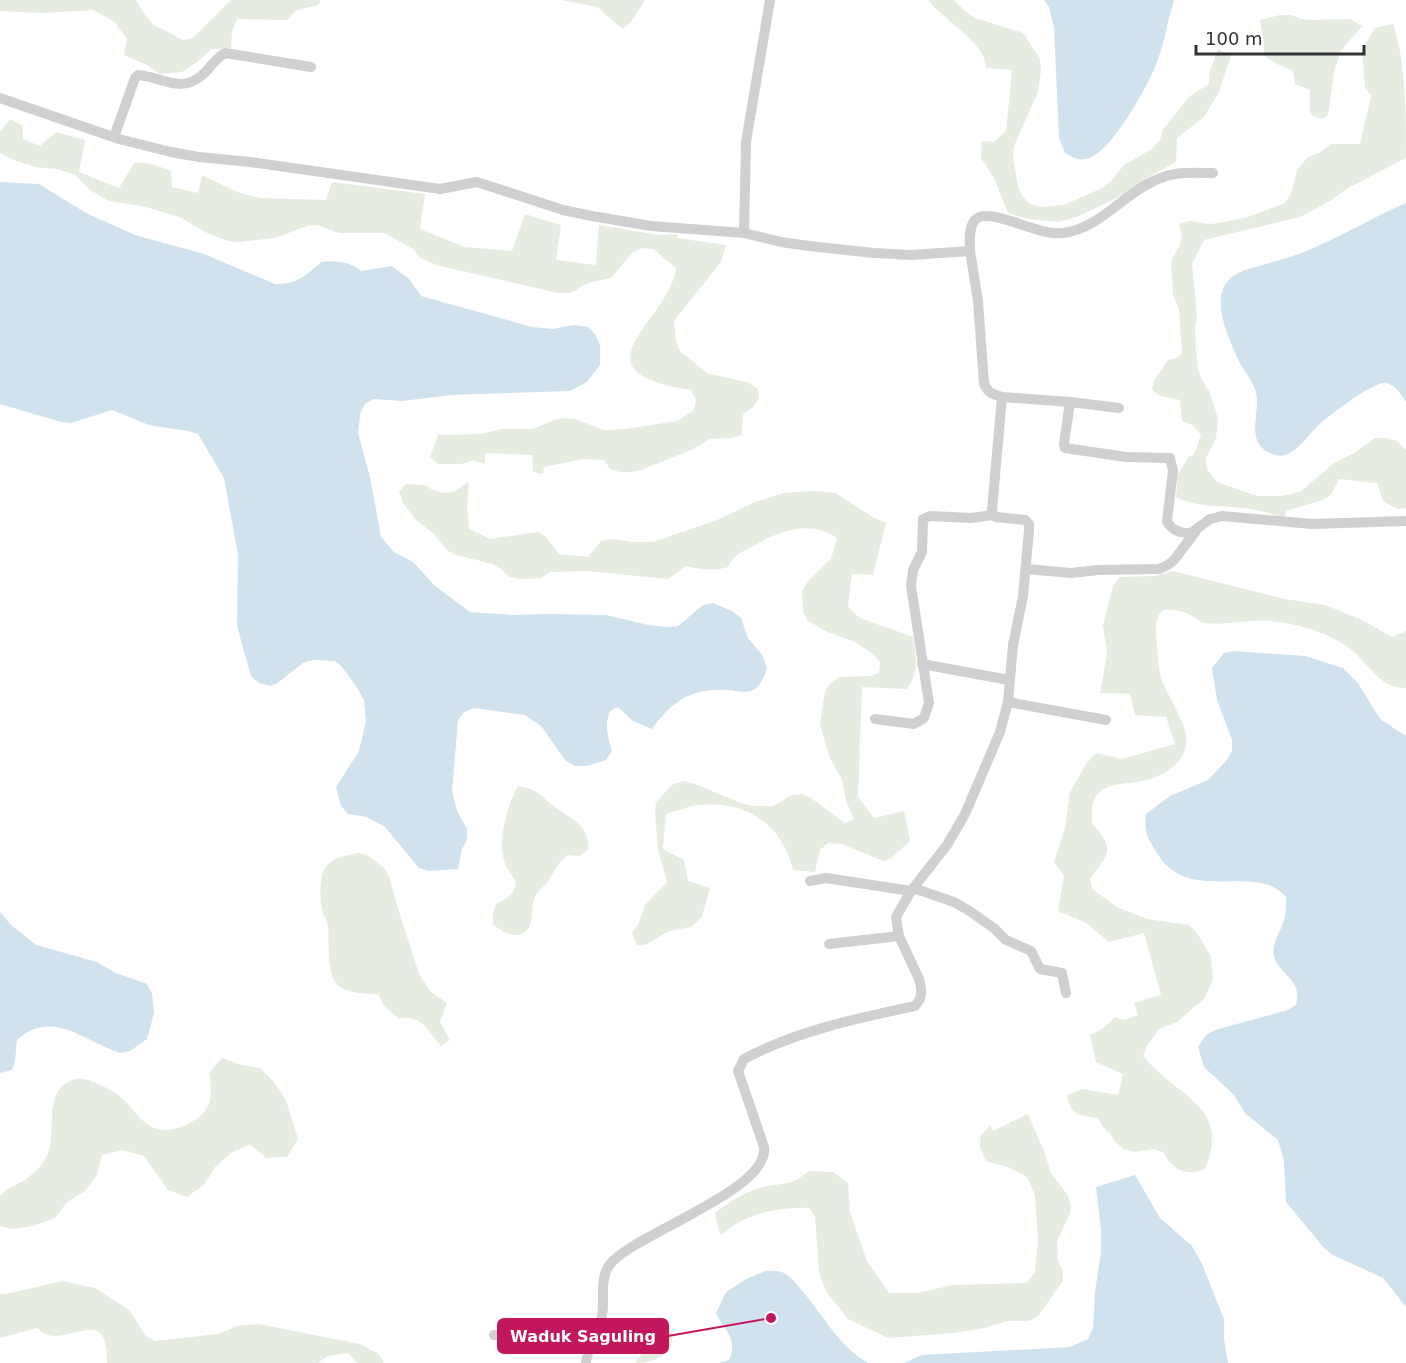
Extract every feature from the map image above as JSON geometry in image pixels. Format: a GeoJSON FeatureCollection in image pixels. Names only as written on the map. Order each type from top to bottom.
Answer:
{"type":"FeatureCollection","features":[{"type":"Feature","properties":{"kind":"street"},"geometry":{"type":"LineString","coordinates":[[744,233],[746,142],[770,0]]}},
{"type":"Feature","properties":{"kind":"street"},"geometry":{"type":"LineString","coordinates":[[114,137],[138,75],[161,82],[188,83],[201,76],[218,57],[225,53],[312,67]]}},
{"type":"Feature","properties":{"kind":"street"},"geometry":{"type":"LineString","coordinates":[[0,98],[114,137],[199,157],[428,187],[451,187],[477,182],[563,210],[592,216],[651,226],[744,233],[782,242],[911,255],[970,251]]}},
{"type":"Feature","properties":{"kind":"street"},"geometry":{"type":"LineString","coordinates":[[1119,408],[1002,397],[986,390],[978,301],[970,251],[972,225],[975,219],[981,216],[996,216],[1044,233],[1066,233],[1107,214],[1157,179],[1184,172],[1213,173]]}},
{"type":"Feature","properties":{"kind":"street"},"geometry":{"type":"LineString","coordinates":[[993,515],[991,507],[1002,397]]}},
{"type":"Feature","properties":{"kind":"street"},"geometry":{"type":"LineString","coordinates":[[1070,402],[1065,448],[1126,457],[1170,458],[1173,471],[1167,521],[1170,526],[1180,532],[1191,533],[1197,530]]}},
{"type":"Feature","properties":{"kind":"street"},"geometry":{"type":"LineString","coordinates":[[586,1363],[587,1351],[595,1338],[602,1318],[604,1274],[613,1260],[733,1190],[753,1172],[764,1157],[764,1147],[738,1071],[744,1059],[793,1038],[838,1024],[915,1006],[919,1002],[920,979],[899,936],[896,917],[912,889],[947,845],[965,814],[1000,732],[1008,702],[1009,680],[1026,569],[1028,522],[993,515],[971,518],[930,516],[923,519],[922,552],[910,586],[929,703],[927,714],[914,724],[875,719]]}},
{"type":"Feature","properties":{"kind":"street"},"geometry":{"type":"LineString","coordinates":[[1026,569],[1071,573],[1159,569],[1174,561],[1197,530],[1210,519],[1222,516],[1312,524],[1406,521]]}},
{"type":"Feature","properties":{"kind":"street"},"geometry":{"type":"LineString","coordinates":[[922,664],[1009,680]]}},
{"type":"Feature","properties":{"kind":"street"},"geometry":{"type":"LineString","coordinates":[[1008,702],[1106,720]]}},
{"type":"Feature","properties":{"kind":"street"},"geometry":{"type":"LineString","coordinates":[[810,881],[826,878],[912,889],[968,909],[995,928],[1006,940],[1031,951],[1040,969],[1062,973],[1066,993]]}},
{"type":"Feature","properties":{"kind":"street"},"geometry":{"type":"LineString","coordinates":[[829,944],[899,936]]}},
{"type":"Feature","properties":{"kind":"street"},"geometry":{"type":"LineString","coordinates":[[494,1335],[595,1338]]}},
{"type":"Feature","properties":{"kind":"shaded area"},"geometry":{"type":"Polygon","coordinates":[[[0,0],[136,0],[154,25],[183,40],[193,38],[231,0],[321,0],[318,5],[297,10],[287,20],[237,19],[232,32],[231,48],[212,49],[182,72],[160,74],[147,65],[124,55],[127,39],[115,22],[93,10],[42,13],[0,11],[0,0]]]}},
{"type":"Feature","properties":{"kind":"shaded area"},"geometry":{"type":"Polygon","coordinates":[[[562,0],[645,0],[631,22],[623,29],[597,7],[562,0]]]}},
{"type":"Feature","properties":{"kind":"shaded area"},"geometry":{"type":"Polygon","coordinates":[[[928,0],[954,0],[975,18],[1023,33],[1040,59],[1038,92],[1014,146],[1013,156],[1022,196],[1030,204],[1041,207],[1064,205],[1102,188],[1124,165],[1152,149],[1160,140],[1163,129],[1191,95],[1209,84],[1209,74],[1218,49],[1231,57],[1218,94],[1204,117],[1177,138],[1176,162],[1145,179],[1125,194],[1079,216],[1059,222],[1028,219],[1008,213],[994,178],[981,158],[982,141],[994,142],[1006,131],[1012,70],[986,68],[979,49],[928,0]]]}},
{"type":"Feature","properties":{"kind":"shaded area"},"geometry":{"type":"Polygon","coordinates":[[[1280,15],[1311,20],[1350,19],[1362,26],[1341,51],[1334,72],[1328,115],[1323,119],[1313,116],[1310,112],[1310,90],[1295,84],[1293,71],[1265,56],[1260,20],[1280,15]]]}},
{"type":"Feature","properties":{"kind":"shaded area"},"geometry":{"type":"Polygon","coordinates":[[[1393,24],[1403,72],[1406,158],[1348,188],[1330,201],[1300,217],[1204,240],[1192,264],[1197,316],[1195,328],[1198,369],[1209,391],[1218,418],[1216,438],[1206,458],[1207,469],[1217,482],[1257,496],[1280,496],[1300,492],[1334,463],[1354,453],[1375,438],[1387,438],[1397,441],[1406,450],[1406,508],[1397,509],[1383,501],[1377,483],[1339,479],[1331,495],[1323,500],[1286,511],[1285,518],[1253,509],[1200,505],[1184,501],[1176,497],[1178,475],[1189,456],[1194,455],[1201,435],[1194,426],[1182,421],[1180,400],[1160,396],[1152,390],[1154,381],[1168,360],[1179,357],[1182,353],[1179,309],[1173,295],[1171,265],[1182,235],[1179,224],[1189,221],[1220,223],[1248,217],[1285,203],[1292,191],[1297,170],[1308,157],[1319,153],[1331,144],[1360,144],[1371,96],[1365,87],[1362,49],[1375,28],[1393,24]]]}},
{"type":"Feature","properties":{"kind":"shaded area"},"geometry":{"type":"Polygon","coordinates":[[[10,119],[23,126],[23,139],[40,146],[56,132],[85,140],[79,172],[119,188],[135,162],[167,170],[171,172],[172,187],[198,193],[202,175],[237,192],[260,198],[326,200],[332,182],[425,194],[420,229],[465,247],[512,251],[525,214],[561,225],[556,260],[596,265],[599,225],[659,235],[677,234],[677,238],[726,245],[721,262],[674,321],[676,342],[680,351],[707,373],[749,383],[758,389],[759,399],[743,414],[742,435],[710,439],[691,450],[641,470],[620,472],[610,469],[604,460],[583,459],[544,467],[543,474],[533,472],[532,455],[485,453],[485,464],[473,460],[462,464],[438,464],[430,457],[438,435],[481,434],[502,429],[533,429],[565,418],[575,419],[604,430],[626,429],[677,421],[694,410],[696,400],[691,390],[655,381],[636,370],[630,357],[635,342],[670,288],[676,268],[653,249],[642,248],[632,253],[611,278],[588,283],[570,293],[558,293],[436,265],[420,258],[413,249],[384,233],[339,233],[317,225],[307,226],[275,238],[228,241],[207,233],[179,217],[142,206],[109,201],[90,190],[75,175],[58,169],[35,167],[0,153],[0,132],[10,119]]]}},
{"type":"Feature","properties":{"kind":"shaded area"},"geometry":{"type":"Polygon","coordinates":[[[469,482],[467,506],[469,529],[490,539],[538,532],[546,537],[559,554],[588,557],[601,541],[611,539],[653,542],[717,520],[755,502],[784,493],[814,491],[835,493],[886,523],[873,575],[852,574],[848,607],[860,618],[913,637],[916,664],[913,677],[906,689],[862,687],[858,797],[874,818],[904,811],[910,841],[890,859],[883,861],[842,844],[828,843],[820,850],[815,872],[793,870],[781,840],[759,818],[746,811],[715,804],[698,805],[666,814],[663,849],[684,860],[688,881],[710,888],[702,917],[691,927],[669,931],[645,945],[637,945],[632,933],[638,925],[645,905],[667,882],[658,850],[655,812],[656,802],[673,784],[684,781],[695,784],[752,806],[773,806],[792,795],[802,794],[845,823],[854,819],[846,801],[842,780],[830,758],[820,725],[825,691],[839,677],[870,676],[879,673],[880,662],[873,654],[855,642],[828,632],[808,621],[803,612],[802,591],[808,581],[831,559],[837,538],[815,529],[794,529],[773,536],[742,552],[732,560],[728,567],[707,570],[686,566],[668,579],[586,571],[550,572],[541,578],[520,579],[510,577],[492,564],[448,551],[433,533],[416,520],[403,503],[399,492],[406,484],[424,485],[443,493],[453,492],[469,482]]]}},
{"type":"Feature","properties":{"kind":"shaded area"},"geometry":{"type":"Polygon","coordinates":[[[1173,571],[1285,599],[1325,605],[1362,620],[1392,637],[1406,631],[1406,688],[1383,681],[1344,645],[1307,628],[1270,621],[1204,623],[1187,613],[1172,610],[1163,610],[1156,621],[1162,681],[1178,712],[1186,744],[1181,758],[1157,776],[1143,781],[1118,784],[1100,791],[1096,796],[1092,823],[1104,839],[1107,851],[1102,863],[1090,879],[1092,889],[1117,907],[1147,919],[1189,925],[1197,933],[1211,956],[1213,979],[1205,998],[1177,1022],[1159,1029],[1143,1056],[1206,1116],[1211,1130],[1211,1147],[1205,1169],[1193,1172],[1176,1168],[1164,1153],[1155,1149],[1134,1152],[1124,1149],[1115,1142],[1098,1118],[1081,1115],[1071,1107],[1067,1095],[1082,1089],[1118,1095],[1123,1074],[1096,1062],[1090,1035],[1102,1029],[1115,1017],[1123,1020],[1138,1015],[1134,1003],[1161,995],[1144,933],[1109,942],[1086,923],[1058,911],[1064,876],[1054,862],[1065,828],[1070,792],[1086,764],[1096,753],[1122,759],[1175,744],[1166,717],[1135,715],[1130,694],[1100,693],[1107,654],[1103,625],[1113,586],[1120,577],[1155,576],[1173,571]]]}},
{"type":"Feature","properties":{"kind":"shaded area"},"geometry":{"type":"Polygon","coordinates":[[[518,786],[530,789],[579,824],[586,835],[588,850],[579,856],[568,855],[562,861],[534,899],[529,927],[525,932],[516,935],[506,933],[493,924],[493,913],[497,903],[512,893],[516,882],[506,866],[502,847],[504,825],[518,786]]]}},
{"type":"Feature","properties":{"kind":"shaded area"},"geometry":{"type":"Polygon","coordinates":[[[359,853],[369,856],[385,869],[419,974],[431,992],[447,1003],[440,1022],[450,1040],[441,1046],[428,1029],[418,1021],[399,1019],[383,1005],[379,995],[343,989],[332,974],[328,925],[321,904],[320,887],[323,872],[333,860],[359,853]]]}},
{"type":"Feature","properties":{"kind":"shaded area"},"geometry":{"type":"Polygon","coordinates":[[[222,1058],[241,1065],[260,1068],[274,1082],[286,1100],[298,1139],[287,1157],[266,1158],[250,1144],[231,1153],[215,1167],[204,1185],[187,1197],[168,1190],[144,1156],[123,1150],[102,1155],[97,1175],[85,1191],[67,1202],[55,1218],[33,1226],[12,1229],[0,1226],[0,1196],[31,1175],[47,1155],[51,1141],[54,1101],[63,1085],[80,1079],[100,1084],[122,1098],[139,1117],[153,1128],[173,1129],[192,1122],[203,1114],[209,1104],[211,1093],[209,1073],[222,1058]]]}},
{"type":"Feature","properties":{"kind":"shaded area"},"geometry":{"type":"Polygon","coordinates":[[[1028,1114],[1051,1173],[1067,1194],[1071,1204],[1070,1214],[1057,1241],[1058,1261],[1063,1271],[1063,1281],[1038,1316],[1029,1321],[1006,1321],[985,1328],[953,1333],[888,1338],[848,1319],[828,1294],[819,1271],[815,1217],[810,1208],[781,1209],[762,1213],[734,1225],[720,1235],[715,1213],[736,1198],[760,1188],[791,1182],[809,1171],[833,1172],[848,1183],[850,1212],[867,1261],[889,1293],[917,1293],[953,1285],[1027,1283],[1035,1272],[1038,1241],[1035,1195],[1027,1177],[1008,1167],[986,1161],[980,1147],[980,1137],[990,1125],[993,1131],[1028,1114]]]}},
{"type":"Feature","properties":{"kind":"shaded area"},"geometry":{"type":"Polygon","coordinates":[[[62,1281],[95,1288],[129,1310],[146,1336],[155,1341],[218,1334],[237,1326],[259,1324],[360,1344],[377,1353],[384,1361],[383,1363],[358,1363],[348,1353],[328,1356],[318,1363],[107,1363],[106,1345],[101,1335],[95,1330],[55,1336],[44,1334],[37,1328],[0,1338],[0,1294],[62,1281]]]}},
{"type":"Feature","properties":{"kind":"shaded area"},"geometry":{"type":"Polygon","coordinates":[[[658,1321],[669,1323],[672,1332],[670,1348],[652,1361],[635,1363],[644,1351],[658,1321]]]}},
{"type":"Feature","properties":{"kind":"water"},"geometry":{"type":"Polygon","coordinates":[[[1044,0],[1174,0],[1158,59],[1138,100],[1106,145],[1096,155],[1086,159],[1078,159],[1065,153],[1059,138],[1054,27],[1049,7],[1044,0]]]}},
{"type":"Feature","properties":{"kind":"water"},"geometry":{"type":"Polygon","coordinates":[[[0,182],[39,184],[86,213],[135,235],[204,254],[275,284],[289,283],[301,278],[321,262],[342,262],[361,271],[392,266],[409,279],[421,296],[532,327],[553,329],[573,325],[588,327],[595,334],[600,345],[600,365],[587,382],[570,391],[452,395],[402,401],[374,399],[365,404],[360,414],[358,433],[370,477],[381,537],[394,552],[413,562],[435,586],[470,612],[513,615],[606,615],[648,625],[668,627],[678,626],[703,605],[713,603],[732,611],[741,618],[748,638],[763,656],[767,669],[761,683],[749,691],[715,690],[693,694],[675,704],[652,729],[633,721],[618,707],[610,711],[607,721],[612,751],[606,760],[587,766],[575,766],[566,761],[542,727],[525,715],[474,708],[464,712],[458,720],[452,791],[457,811],[467,829],[467,840],[462,849],[458,869],[429,871],[419,868],[385,827],[367,817],[348,814],[341,806],[336,787],[359,751],[366,721],[364,700],[342,667],[335,661],[313,660],[303,663],[279,682],[270,686],[259,683],[251,676],[237,626],[238,555],[224,478],[198,434],[149,425],[112,410],[71,423],[0,404],[0,182]]]}},
{"type":"Feature","properties":{"kind":"water"},"geometry":{"type":"Polygon","coordinates":[[[1406,203],[1406,402],[1393,386],[1381,383],[1335,412],[1293,451],[1280,456],[1263,449],[1256,434],[1255,389],[1239,361],[1224,325],[1221,299],[1224,287],[1231,278],[1243,271],[1304,252],[1406,203]]]}},
{"type":"Feature","properties":{"kind":"water"},"geometry":{"type":"Polygon","coordinates":[[[1234,651],[1305,656],[1343,668],[1358,683],[1380,719],[1406,736],[1406,1307],[1383,1278],[1333,1255],[1324,1248],[1286,1202],[1284,1161],[1278,1140],[1245,1113],[1234,1095],[1204,1067],[1198,1047],[1206,1035],[1215,1030],[1288,1010],[1296,1005],[1297,996],[1294,983],[1277,963],[1273,951],[1285,916],[1286,897],[1273,887],[1258,882],[1204,881],[1186,877],[1170,869],[1157,853],[1145,827],[1146,814],[1170,796],[1208,780],[1232,751],[1232,740],[1217,700],[1212,668],[1224,653],[1234,651]]]}},
{"type":"Feature","properties":{"kind":"water"},"geometry":{"type":"Polygon","coordinates":[[[0,912],[11,925],[36,945],[97,962],[116,973],[147,984],[152,993],[154,1013],[147,1039],[130,1051],[120,1053],[68,1030],[43,1027],[30,1031],[17,1040],[12,1070],[0,1073],[0,912]]]}},
{"type":"Feature","properties":{"kind":"water"},"geometry":{"type":"Polygon","coordinates":[[[1135,1175],[1160,1218],[1192,1246],[1202,1264],[1224,1319],[1224,1339],[1228,1363],[904,1363],[922,1355],[1070,1347],[1088,1339],[1093,1328],[1101,1252],[1096,1187],[1135,1175]]]}},
{"type":"Feature","properties":{"kind":"water"},"geometry":{"type":"Polygon","coordinates":[[[765,1271],[779,1271],[790,1277],[849,1349],[868,1363],[719,1363],[729,1360],[732,1353],[729,1335],[716,1313],[726,1292],[746,1279],[765,1271]]]}},
{"type":"Feature","properties":{"kind":"place","name":"Waduk Saguling"},"geometry":{"type":"Point","coordinates":[771,1318]}}]}
